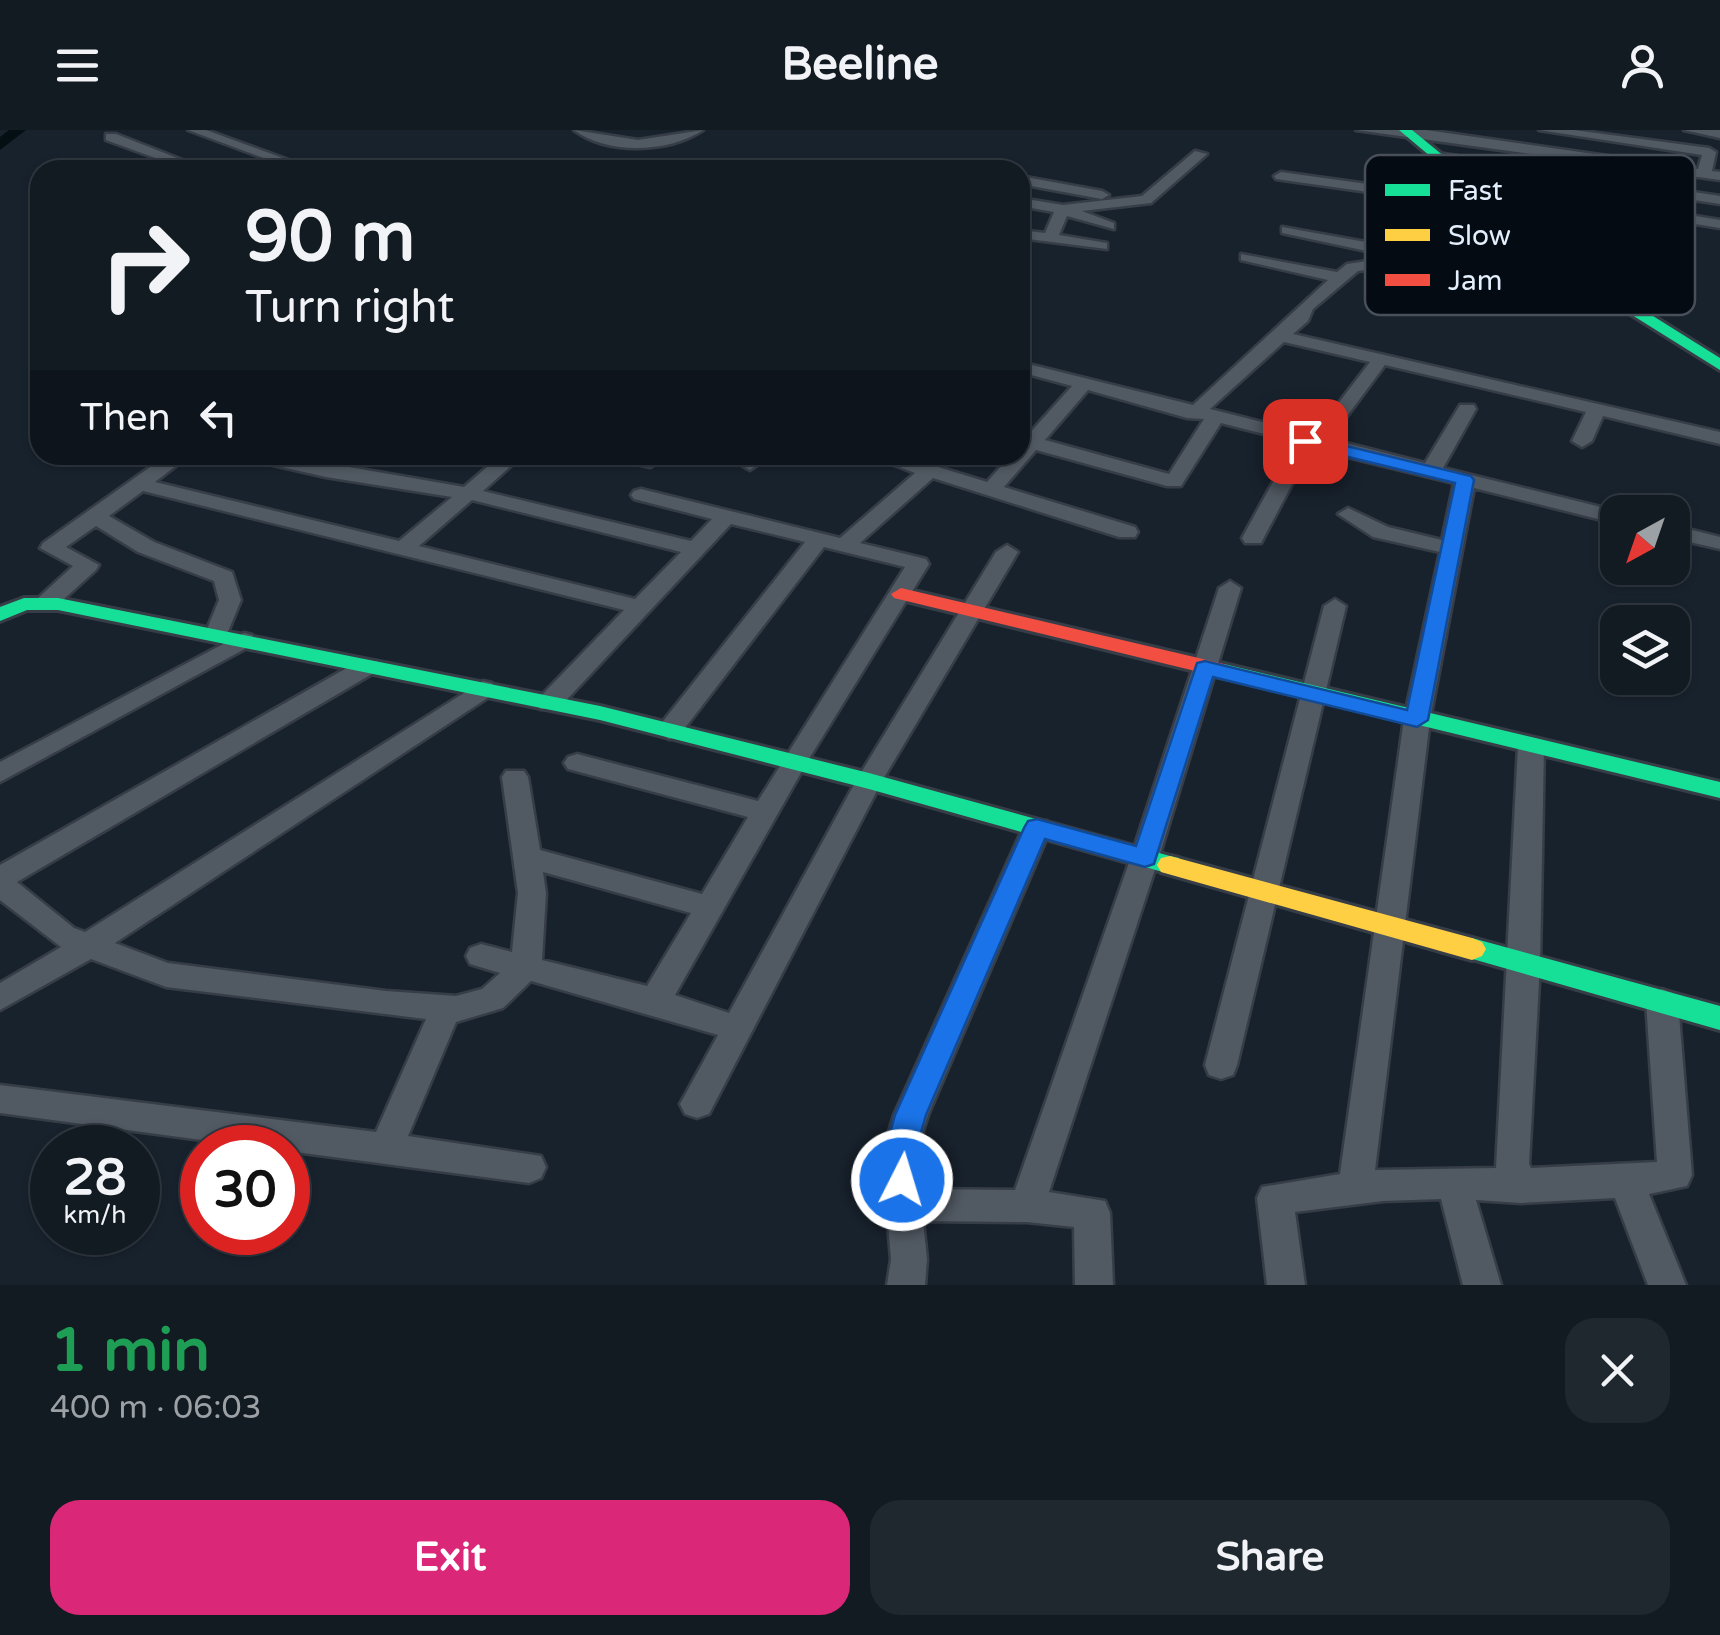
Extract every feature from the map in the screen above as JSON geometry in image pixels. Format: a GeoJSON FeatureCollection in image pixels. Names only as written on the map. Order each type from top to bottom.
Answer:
{"type":"FeatureCollection","features":[{"type":"Feature","properties":{"kind":"main road"},"geometry":{"type":"LineString","coordinates":[[1407,132],[1435,155]]}},
{"type":"Feature","properties":{"kind":"main road"},"geometry":{"type":"LineString","coordinates":[[1642,315],[1720,365]]}},
{"type":"Feature","properties":{"kind":"main road"},"geometry":{"type":"LineString","coordinates":[[900,594],[1720,790]]}},
{"type":"Feature","properties":{"kind":"main road"},"geometry":{"type":"LineString","coordinates":[[0,615],[24,604],[45,604],[217,634],[669,731],[869,781],[1720,1018]]}},
{"type":"Feature","properties":{"kind":"street"},"geometry":{"type":"LineString","coordinates":[[194,130],[280,160]]}},
{"type":"Feature","properties":{"kind":"street"},"geometry":{"type":"LineString","coordinates":[[580,130],[613,144],[633,146],[658,144],[697,130]]}},
{"type":"Feature","properties":{"kind":"street"},"geometry":{"type":"LineString","coordinates":[[1362,130],[1487,136],[1588,155]]}},
{"type":"Feature","properties":{"kind":"street"},"geometry":{"type":"LineString","coordinates":[[1545,130],[1709,152],[1704,174]]}},
{"type":"Feature","properties":{"kind":"street"},"geometry":{"type":"LineString","coordinates":[[1690,130],[1720,134]]}},
{"type":"Feature","properties":{"kind":"street"},"geometry":{"type":"LineString","coordinates":[[111,137],[174,160]]}},
{"type":"Feature","properties":{"kind":"street"},"geometry":{"type":"LineString","coordinates":[[1062,209],[1146,200],[1200,154]]}},
{"type":"Feature","properties":{"kind":"street"},"geometry":{"type":"LineString","coordinates":[[1695,173],[1720,176]]}},
{"type":"Feature","properties":{"kind":"street"},"geometry":{"type":"LineString","coordinates":[[1281,176],[1365,188]]}},
{"type":"Feature","properties":{"kind":"street"},"geometry":{"type":"LineString","coordinates":[[1030,182],[1137,202]]}},
{"type":"Feature","properties":{"kind":"street"},"geometry":{"type":"LineString","coordinates":[[1695,196],[1720,200]]}},
{"type":"Feature","properties":{"kind":"street"},"geometry":{"type":"LineString","coordinates":[[1030,204],[1062,209],[1110,226]]}},
{"type":"Feature","properties":{"kind":"street"},"geometry":{"type":"LineString","coordinates":[[1049,240],[1062,209]]}},
{"type":"Feature","properties":{"kind":"street"},"geometry":{"type":"LineString","coordinates":[[1695,220],[1720,224]]}},
{"type":"Feature","properties":{"kind":"street"},"geometry":{"type":"LineString","coordinates":[[1287,230],[1365,246]]}},
{"type":"Feature","properties":{"kind":"street"},"geometry":{"type":"LineString","coordinates":[[1030,236],[1102,246]]}},
{"type":"Feature","properties":{"kind":"street"},"geometry":{"type":"LineString","coordinates":[[1246,256],[1341,278]]}},
{"type":"Feature","properties":{"kind":"street"},"geometry":{"type":"LineString","coordinates":[[1030,442],[1174,482],[1204,416],[1302,317],[1306,306],[1353,268],[1365,264]]}},
{"type":"Feature","properties":{"kind":"street"},"geometry":{"type":"LineString","coordinates":[[1281,336],[1720,438]]}},
{"type":"Feature","properties":{"kind":"street"},"geometry":{"type":"LineString","coordinates":[[1253,538],[1311,442],[1380,360]]}},
{"type":"Feature","properties":{"kind":"street"},"geometry":{"type":"LineString","coordinates":[[1030,370],[1464,480],[1560,493],[1600,510]]}},
{"type":"Feature","properties":{"kind":"street"},"geometry":{"type":"LineString","coordinates":[[1030,437],[1084,384]]}},
{"type":"Feature","properties":{"kind":"street"},"geometry":{"type":"LineString","coordinates":[[1430,472],[1467,409]]}},
{"type":"Feature","properties":{"kind":"street"},"geometry":{"type":"LineString","coordinates":[[1582,441],[1596,410]]}},
{"type":"Feature","properties":{"kind":"street"},"geometry":{"type":"LineString","coordinates":[[45,604],[88,565],[51,548],[166,465]]}},
{"type":"Feature","properties":{"kind":"street"},"geometry":{"type":"LineString","coordinates":[[296,465],[472,494],[695,549]]}},
{"type":"Feature","properties":{"kind":"street"},"geometry":{"type":"LineString","coordinates":[[403,549],[502,465]]}},
{"type":"Feature","properties":{"kind":"street"},"geometry":{"type":"LineString","coordinates":[[910,465],[1127,532]]}},
{"type":"Feature","properties":{"kind":"street"},"geometry":{"type":"LineString","coordinates":[[991,490],[1009,465]]}},
{"type":"Feature","properties":{"kind":"street"},"geometry":{"type":"LineString","coordinates":[[669,731],[831,543],[929,471]]}},
{"type":"Feature","properties":{"kind":"street"},"geometry":{"type":"LineString","coordinates":[[1355,1190],[1417,720],[1464,480]]}},
{"type":"Feature","properties":{"kind":"street"},"geometry":{"type":"LineString","coordinates":[[138,484],[640,607]]}},
{"type":"Feature","properties":{"kind":"street"},"geometry":{"type":"LineString","coordinates":[[641,495],[918,564],[794,762],[655,1002]]}},
{"type":"Feature","properties":{"kind":"street"},"geometry":{"type":"LineString","coordinates":[[1348,514],[1381,532],[1451,548]]}},
{"type":"Feature","properties":{"kind":"street"},"geometry":{"type":"LineString","coordinates":[[94,515],[146,547],[224,577],[230,600],[217,634]]}},
{"type":"Feature","properties":{"kind":"street"},"geometry":{"type":"LineString","coordinates":[[549,703],[726,517]]}},
{"type":"Feature","properties":{"kind":"street"},"geometry":{"type":"LineString","coordinates":[[1690,536],[1720,543]]}},
{"type":"Feature","properties":{"kind":"street"},"geometry":{"type":"LineString","coordinates":[[697,1104],[869,781],[1007,552]]}},
{"type":"Feature","properties":{"kind":"street"},"geometry":{"type":"LineString","coordinates":[[1026,1206],[1145,857],[1230,588]]}},
{"type":"Feature","properties":{"kind":"street"},"geometry":{"type":"LineString","coordinates":[[1220,1065],[1335,606]]}},
{"type":"Feature","properties":{"kind":"street"},"geometry":{"type":"LineString","coordinates":[[0,772],[244,640]]}},
{"type":"Feature","properties":{"kind":"street"},"geometry":{"type":"LineString","coordinates":[[368,666],[0,881],[63,936],[166,975],[446,1009],[492,999],[526,967],[532,893],[515,777]]}},
{"type":"Feature","properties":{"kind":"street"},"geometry":{"type":"LineString","coordinates":[[0,998],[86,947],[484,690]]}},
{"type":"Feature","properties":{"kind":"street"},"geometry":{"type":"LineString","coordinates":[[1522,1187],[1512,1164],[1525,964],[1531,746]]}},
{"type":"Feature","properties":{"kind":"street"},"geometry":{"type":"LineString","coordinates":[[578,764],[765,812]]}},
{"type":"Feature","properties":{"kind":"street"},"geometry":{"type":"LineString","coordinates":[[906,1285],[900,1154],[910,1115],[1037,828]]}},
{"type":"Feature","properties":{"kind":"street"},"geometry":{"type":"LineString","coordinates":[[527,857],[710,907]]}},
{"type":"Feature","properties":{"kind":"street"},"geometry":{"type":"LineString","coordinates":[[480,956],[738,1028]]}},
{"type":"Feature","properties":{"kind":"street"},"geometry":{"type":"LineString","coordinates":[[1286,1285],[1276,1198],[1398,1184],[1522,1187],[1627,1183],[1674,1175],[1662,1002]]}},
{"type":"Feature","properties":{"kind":"street"},"geometry":{"type":"LineString","coordinates":[[386,1148],[446,1009]]}},
{"type":"Feature","properties":{"kind":"street"},"geometry":{"type":"LineString","coordinates":[[0,1099],[529,1167]]}},
{"type":"Feature","properties":{"kind":"street"},"geometry":{"type":"LineString","coordinates":[[1627,1183],[1667,1285]]}},
{"type":"Feature","properties":{"kind":"street"},"geometry":{"type":"LineString","coordinates":[[1456,1186],[1482,1285]]}},
{"type":"Feature","properties":{"kind":"street"},"geometry":{"type":"LineString","coordinates":[[904,1205],[1026,1206],[1092,1213],[1094,1285]]}},
{"type":"Feature","properties":{"kind":"waterway"},"geometry":{"type":"LineString","coordinates":[[0,145],[18,130]]}},
{"type":"Feature","properties":{"kind":"traffic: fast"},"geometry":{"type":"LineString","coordinates":[[1405,130],[1435,155]]}},
{"type":"Feature","properties":{"kind":"traffic: fast"},"geometry":{"type":"LineString","coordinates":[[1641,315],[1720,365]]}},
{"type":"Feature","properties":{"kind":"traffic: fast"},"geometry":{"type":"LineString","coordinates":[[0,615],[24,604],[58,604],[600,713],[869,781],[1170,865]]}},
{"type":"Feature","properties":{"kind":"traffic: fast"},"geometry":{"type":"LineString","coordinates":[[1224,671],[1720,790]]}},
{"type":"Feature","properties":{"kind":"traffic: fast"},"geometry":{"type":"LineString","coordinates":[[1472,949],[1720,1018]]}},
{"type":"Feature","properties":{"kind":"traffic: slow"},"geometry":{"type":"LineString","coordinates":[[1170,865],[1472,949]]}},
{"type":"Feature","properties":{"kind":"traffic: jam"},"geometry":{"type":"LineString","coordinates":[[901,594],[1224,671]]}},
{"type":"Feature","properties":{"kind":"route"},"geometry":{"type":"LineString","coordinates":[[902,1180],[900,1154],[910,1115],[1037,828],[1145,857],[1205,668],[1417,720],[1464,480],[1305,441]]}}]}
